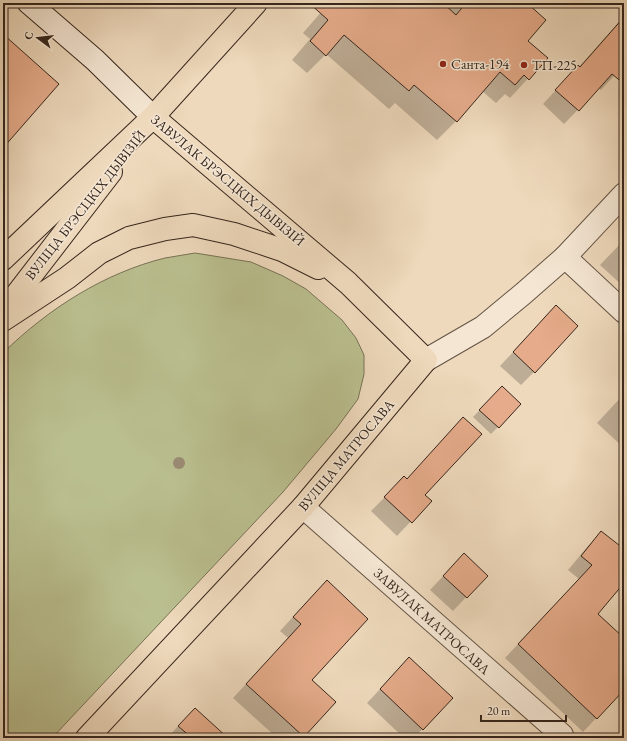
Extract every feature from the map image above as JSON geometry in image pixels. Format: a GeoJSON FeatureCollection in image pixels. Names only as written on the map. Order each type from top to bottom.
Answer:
{"type":"FeatureCollection","features":[{"type":"Feature","properties":{"kind":"main road","name":"ВУЛІЦА БРЭСЦКІХ ДЫВІЗІЙ"},"geometry":{"type":"LineString","coordinates":[[3,312],[153,117],[256,3]]}},
{"type":"Feature","properties":{"kind":"main road","name":"ВУЛІЦА БРЭСЦКІХ ДЫВІЗІЙ"},"geometry":{"type":"LineString","coordinates":[[3,258],[153,117]]}},
{"type":"Feature","properties":{"kind":"main road","name":"ЗАВУЛАК БРЭСЦКІХ ДЫВІЗІЙ"},"geometry":{"type":"LineString","coordinates":[[153,117],[348,283],[426,360]]}},
{"type":"Feature","properties":{"kind":"main road"},"geometry":{"type":"LineString","coordinates":[[3,320],[67,278],[100,253],[129,238],[165,229],[193,225],[234,234],[282,250],[348,283]]}},
{"type":"Feature","properties":{"kind":"main road","name":"ВУЛІЦА МАТРОСАВА"},"geometry":{"type":"LineString","coordinates":[[87,738],[303,507],[426,360]]}},
{"type":"Feature","properties":{"kind":"street","name":"ЗАВУЛАК БРЭСЦКІХ ДЫВІЗІЙ"},"geometry":{"type":"LineString","coordinates":[[29,3],[95,60],[153,117]]}},
{"type":"Feature","properties":{"kind":"street","name":"ВУЛІЦА МАТРОСАВА"},"geometry":{"type":"LineString","coordinates":[[426,360],[483,327],[524,293],[565,257],[624,194]]}},
{"type":"Feature","properties":{"kind":"street"},"geometry":{"type":"LineString","coordinates":[[565,257],[624,312]]}},
{"type":"Feature","properties":{"kind":"street","name":"ЗАВУЛАК МАТРОСАВА"},"geometry":{"type":"LineString","coordinates":[[303,507],[562,735]]}},
{"type":"Feature","properties":{"kind":"green space"},"geometry":{"type":"Polygon","coordinates":[[[195,253],[251,262],[283,276],[306,289],[342,320],[356,338],[364,355],[364,374],[358,399],[336,429],[283,492],[52,738],[3,738],[3,353],[20,337],[58,308],[99,283],[142,265],[165,258],[195,253]]]}},
{"type":"Feature","properties":{"kind":"building","name":"Санта-194"},"geometry":{"type":"Polygon","coordinates":[[[309,3],[443,3],[456,15],[466,3],[527,3],[546,20],[528,41],[548,58],[529,80],[524,75],[515,85],[500,72],[457,122],[414,85],[409,91],[344,35],[326,56],[310,41],[328,20],[309,3]]]}},
{"type":"Feature","properties":{"kind":"building"},"geometry":{"type":"Polygon","coordinates":[[[624,17],[624,84],[612,74],[579,111],[555,90],[578,65],[580,67],[624,17]]]}},
{"type":"Feature","properties":{"kind":"building"},"geometry":{"type":"Polygon","coordinates":[[[3,34],[59,84],[3,148],[3,34]]]}},
{"type":"Feature","properties":{"kind":"building"},"geometry":{"type":"Polygon","coordinates":[[[556,305],[578,326],[535,373],[513,352],[556,305]]]}},
{"type":"Feature","properties":{"kind":"building"},"geometry":{"type":"Polygon","coordinates":[[[502,386],[521,404],[499,428],[479,410],[502,386]]]}},
{"type":"Feature","properties":{"kind":"building"},"geometry":{"type":"Polygon","coordinates":[[[463,417],[482,434],[425,495],[432,501],[412,523],[384,497],[404,476],[407,479],[463,417]]]}},
{"type":"Feature","properties":{"kind":"building"},"geometry":{"type":"Polygon","coordinates":[[[601,531],[624,549],[624,583],[598,614],[624,638],[624,690],[597,719],[518,644],[592,565],[581,556],[601,531]]]}},
{"type":"Feature","properties":{"kind":"building"},"geometry":{"type":"Polygon","coordinates":[[[464,553],[488,576],[467,598],[443,576],[464,553]]]}},
{"type":"Feature","properties":{"kind":"building"},"geometry":{"type":"Polygon","coordinates":[[[327,580],[368,619],[312,680],[336,702],[304,737],[246,684],[301,624],[293,617],[327,580]]]}},
{"type":"Feature","properties":{"kind":"building"},"geometry":{"type":"Polygon","coordinates":[[[409,657],[453,698],[423,730],[380,689],[409,657]]]}},
{"type":"Feature","properties":{"kind":"building"},"geometry":{"type":"Polygon","coordinates":[[[195,708],[228,738],[192,738],[178,726],[195,708]]]}},
{"type":"Feature","properties":{"kind":"place","name":"Санта-194"},"geometry":{"type":"Point","coordinates":[443,64]}},
{"type":"Feature","properties":{"kind":"place","name":"ТП-225"},"geometry":{"type":"Point","coordinates":[524,65]}}]}
